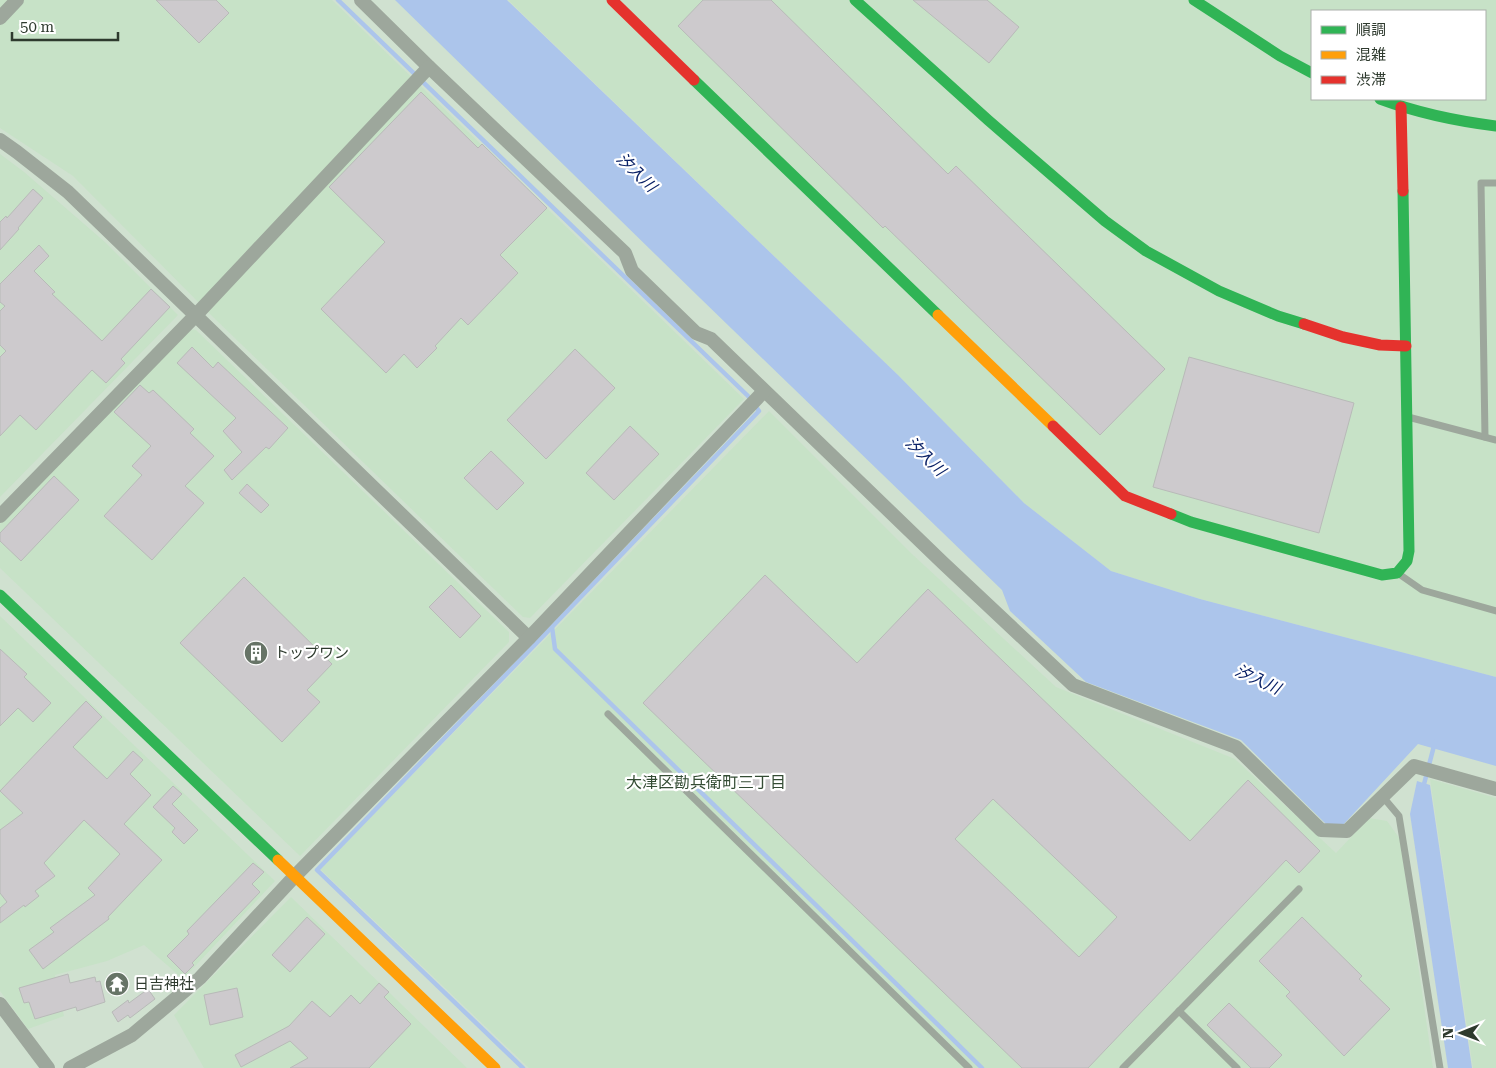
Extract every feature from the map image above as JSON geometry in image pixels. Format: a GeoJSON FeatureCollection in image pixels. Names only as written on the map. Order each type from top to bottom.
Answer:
{"type":"FeatureCollection","features":[{"type":"Feature","properties":{"kind":"street"},"geometry":{"type":"LineString","coordinates":[[0,18],[17,0]]}},
{"type":"Feature","properties":{"kind":"street"},"geometry":{"type":"LineString","coordinates":[[361,0],[625,253],[632,271],[646,285],[696,333],[711,339],[942,562],[1074,685],[1236,747],[1321,830],[1347,831],[1414,766],[1496,789]]}},
{"type":"Feature","properties":{"kind":"street"},"geometry":{"type":"LineString","coordinates":[[612,0],[628,10],[1125,496],[1200,524],[1382,575],[1397,573],[1407,561],[1410,550],[1401,107]]}},
{"type":"Feature","properties":{"kind":"street"},"geometry":{"type":"LineString","coordinates":[[854,0],[988,120],[1105,221],[1146,251],[1219,292],[1278,316],[1343,337],[1380,345],[1406,346]]}},
{"type":"Feature","properties":{"kind":"street"},"geometry":{"type":"LineString","coordinates":[[1194,0],[1280,56],[1311,72]]}},
{"type":"Feature","properties":{"kind":"street"},"geometry":{"type":"LineString","coordinates":[[0,516],[195,316],[429,66]]}},
{"type":"Feature","properties":{"kind":"street"},"geometry":{"type":"LineString","coordinates":[[1383,100],[1401,107],[1496,126]]}},
{"type":"Feature","properties":{"kind":"street"},"geometry":{"type":"LineString","coordinates":[[0,140],[68,192],[529,638]]}},
{"type":"Feature","properties":{"kind":"street"},"geometry":{"type":"LineString","coordinates":[[70,1068],[132,1035],[200,978],[294,877],[529,638],[764,391]]}},
{"type":"Feature","properties":{"kind":"street"},"geometry":{"type":"LineString","coordinates":[[0,595],[495,1068]]}},
{"type":"Feature","properties":{"kind":"street"},"geometry":{"type":"LineString","coordinates":[[0,1004],[48,1068]]}},
{"type":"Feature","properties":{"kind":"lane"},"geometry":{"type":"LineString","coordinates":[[1486,437],[1481,183],[1496,183]]}},
{"type":"Feature","properties":{"kind":"lane"},"geometry":{"type":"LineString","coordinates":[[1407,417],[1496,440]]}},
{"type":"Feature","properties":{"kind":"lane"},"geometry":{"type":"LineString","coordinates":[[1397,573],[1422,590],[1496,611]]}},
{"type":"Feature","properties":{"kind":"lane"},"geometry":{"type":"LineString","coordinates":[[608,714],[969,1068]]}},
{"type":"Feature","properties":{"kind":"lane"},"geometry":{"type":"LineString","coordinates":[[1383,797],[1399,816],[1440,1068]]}},
{"type":"Feature","properties":{"kind":"lane"},"geometry":{"type":"LineString","coordinates":[[1123,1068],[1300,889]]}},
{"type":"Feature","properties":{"kind":"lane"},"geometry":{"type":"LineString","coordinates":[[1179,1011],[1237,1068]]}},
{"type":"Feature","properties":{"kind":"shaded area"},"geometry":{"type":"Polygon","coordinates":[[[0,0],[332,0],[744,399],[530,618],[523,617],[211,315],[73,176],[0,128],[0,0]]]}},
{"type":"Feature","properties":{"kind":"shaded area"},"geometry":{"type":"Polygon","coordinates":[[[508,0],[1496,0],[1496,677],[1200,599],[1111,571],[1024,503],[898,375],[508,0]]]}},
{"type":"Feature","properties":{"kind":"shaded area"},"geometry":{"type":"Polygon","coordinates":[[[0,154],[24,172],[106,243],[178,315],[0,497],[0,154]]]}},
{"type":"Feature","properties":{"kind":"shaded area"},"geometry":{"type":"Polygon","coordinates":[[[188,329],[196,330],[509,632],[509,642],[300,856],[0,568],[0,524],[188,329]]]}},
{"type":"Feature","properties":{"kind":"shaded area"},"geometry":{"type":"Polygon","coordinates":[[[769,411],[912,554],[1056,687],[1235,759],[1336,853],[1369,818],[1387,821],[1400,839],[1433,1068],[529,1068],[320,869],[769,411]]]}},
{"type":"Feature","properties":{"kind":"shaded area"},"geometry":{"type":"Polygon","coordinates":[[[0,616],[275,881],[183,979],[144,945],[107,961],[55,975],[64,1016],[28,1029],[0,991],[0,616]]]}},
{"type":"Feature","properties":{"kind":"shaded area"},"geometry":{"type":"Polygon","coordinates":[[[1430,779],[1496,798],[1496,1068],[1473,1068],[1430,779]]]}},
{"type":"Feature","properties":{"kind":"shaded area"},"geometry":{"type":"Polygon","coordinates":[[[291,897],[467,1068],[204,1068],[174,1015],[291,897]]]}},
{"type":"Feature","properties":{"kind":"water","name":"汐入川"},"geometry":{"type":"Polygon","coordinates":[[[395,0],[507,0],[898,375],[1024,503],[1111,571],[1200,599],[1496,677],[1496,766],[1418,744],[1342,826],[1327,825],[1241,740],[1086,682],[1010,611],[1002,590],[395,0]]]}},
{"type":"Feature","properties":{"kind":"water"},"geometry":{"type":"Polygon","coordinates":[[[1417,781],[1430,785],[1472,1068],[1448,1068],[1410,814],[1417,781]]]}},
{"type":"Feature","properties":{"kind":"building"},"geometry":{"type":"Polygon","coordinates":[[[156,0],[216,0],[229,13],[199,43],[156,0]]]}},
{"type":"Feature","properties":{"kind":"building"},"geometry":{"type":"Polygon","coordinates":[[[703,0],[771,0],[948,174],[956,166],[1165,369],[1100,435],[885,226],[883,228],[678,26],[703,0]]]}},
{"type":"Feature","properties":{"kind":"building"},"geometry":{"type":"Polygon","coordinates":[[[913,0],[987,0],[1019,27],[989,63],[913,0]]]}},
{"type":"Feature","properties":{"kind":"building"},"geometry":{"type":"Polygon","coordinates":[[[421,92],[478,148],[482,144],[547,208],[500,255],[518,273],[468,325],[461,318],[435,346],[437,348],[417,368],[404,354],[386,373],[321,309],[385,242],[329,187],[421,92]]]}},
{"type":"Feature","properties":{"kind":"building"},"geometry":{"type":"Polygon","coordinates":[[[33,189],[43,198],[0,250],[0,222],[6,216],[7,218],[33,189]]]}},
{"type":"Feature","properties":{"kind":"building"},"geometry":{"type":"Polygon","coordinates":[[[39,245],[49,256],[34,271],[55,292],[52,294],[102,341],[151,289],[170,307],[121,359],[125,363],[106,383],[92,370],[36,430],[20,415],[0,436],[0,357],[6,351],[0,345],[0,311],[5,306],[0,302],[0,284],[39,245]]]}},
{"type":"Feature","properties":{"kind":"building"},"geometry":{"type":"Polygon","coordinates":[[[192,347],[213,368],[218,362],[288,428],[269,449],[266,447],[232,480],[224,470],[242,452],[223,431],[236,418],[177,363],[192,347]]]}},
{"type":"Feature","properties":{"kind":"building"},"geometry":{"type":"Polygon","coordinates":[[[575,349],[615,388],[546,459],[507,420],[575,349]]]}},
{"type":"Feature","properties":{"kind":"building"},"geometry":{"type":"Polygon","coordinates":[[[1189,357],[1354,403],[1319,533],[1153,487],[1189,357]]]}},
{"type":"Feature","properties":{"kind":"building"},"geometry":{"type":"Polygon","coordinates":[[[140,385],[149,393],[153,390],[194,429],[190,433],[214,456],[185,486],[204,503],[152,560],[104,516],[142,475],[132,466],[151,446],[114,412],[140,385]]]}},
{"type":"Feature","properties":{"kind":"building"},"geometry":{"type":"Polygon","coordinates":[[[630,426],[659,454],[614,500],[586,473],[630,426]]]}},
{"type":"Feature","properties":{"kind":"building"},"geometry":{"type":"Polygon","coordinates":[[[491,451],[524,483],[497,510],[464,478],[491,451]]]}},
{"type":"Feature","properties":{"kind":"building"},"geometry":{"type":"Polygon","coordinates":[[[54,476],[79,500],[21,561],[0,541],[0,533],[54,476]]]}},
{"type":"Feature","properties":{"kind":"building"},"geometry":{"type":"Polygon","coordinates":[[[247,484],[269,505],[261,513],[239,493],[247,484]]]}},
{"type":"Feature","properties":{"kind":"building"},"geometry":{"type":"Polygon","coordinates":[[[765,575],[857,663],[928,589],[1190,841],[1248,780],[1320,851],[1299,873],[1286,860],[1088,1068],[1022,1068],[643,703],[765,575]],[[993,799],[955,839],[1079,957],[1117,917],[993,799]]]}},
{"type":"Feature","properties":{"kind":"building","name":"トップワン"},"geometry":{"type":"Polygon","coordinates":[[[244,577],[332,664],[307,690],[320,702],[282,742],[180,643],[244,577]]]}},
{"type":"Feature","properties":{"kind":"building"},"geometry":{"type":"Polygon","coordinates":[[[451,585],[481,616],[460,638],[429,607],[451,585]]]}},
{"type":"Feature","properties":{"kind":"building"},"geometry":{"type":"Polygon","coordinates":[[[0,649],[27,674],[24,677],[51,703],[33,722],[18,708],[0,726],[0,649]]]}},
{"type":"Feature","properties":{"kind":"building"},"geometry":{"type":"Polygon","coordinates":[[[86,701],[102,717],[73,747],[107,779],[133,751],[143,760],[130,774],[151,795],[124,824],[162,860],[108,917],[109,919],[43,969],[29,950],[54,932],[50,928],[95,895],[88,888],[120,854],[84,820],[44,863],[55,876],[35,891],[39,896],[0,923],[0,908],[7,902],[0,893],[0,830],[23,813],[0,791],[86,701]]]}},
{"type":"Feature","properties":{"kind":"building"},"geometry":{"type":"Polygon","coordinates":[[[173,786],[182,794],[172,804],[198,830],[184,844],[172,832],[175,828],[153,807],[173,786]]]}},
{"type":"Feature","properties":{"kind":"building"},"geometry":{"type":"Polygon","coordinates":[[[253,863],[264,872],[252,884],[260,892],[192,963],[194,965],[185,974],[167,956],[189,934],[187,931],[253,863]]]}},
{"type":"Feature","properties":{"kind":"building"},"geometry":{"type":"Polygon","coordinates":[[[307,917],[325,934],[290,972],[272,955],[307,917]]]}},
{"type":"Feature","properties":{"kind":"building"},"geometry":{"type":"Polygon","coordinates":[[[1302,917],[1362,976],[1359,979],[1390,1009],[1344,1056],[1286,996],[1290,992],[1259,961],[1302,917]]]}},
{"type":"Feature","properties":{"kind":"building"},"geometry":{"type":"Polygon","coordinates":[[[68,974],[70,983],[95,977],[96,982],[100,981],[105,1002],[77,1011],[76,1007],[35,1019],[29,1002],[24,1003],[19,988],[68,974]]]}},
{"type":"Feature","properties":{"kind":"building"},"geometry":{"type":"Polygon","coordinates":[[[379,983],[389,992],[384,997],[411,1024],[369,1068],[290,1068],[308,1058],[290,1041],[241,1067],[235,1055],[289,1026],[312,1001],[330,1017],[351,995],[360,1004],[379,983]]]}},
{"type":"Feature","properties":{"kind":"building"},"geometry":{"type":"Polygon","coordinates":[[[237,988],[243,1017],[210,1025],[204,995],[237,988]]]}},
{"type":"Feature","properties":{"kind":"building"},"geometry":{"type":"Polygon","coordinates":[[[148,989],[155,999],[130,1018],[128,1015],[118,1022],[112,1012],[128,1000],[129,1003],[148,989]]]}},
{"type":"Feature","properties":{"kind":"building"},"geometry":{"type":"Polygon","coordinates":[[[1229,1003],[1282,1055],[1269,1068],[1251,1068],[1207,1025],[1229,1003]]]}},
{"type":"Feature","properties":{"kind":"waterway"},"geometry":{"type":"LineString","coordinates":[[338,0],[748,396],[759,411],[552,627],[555,649],[982,1068]]}},
{"type":"Feature","properties":{"kind":"waterway"},"geometry":{"type":"LineString","coordinates":[[523,1068],[317,870],[552,627]]}},
{"type":"Feature","properties":{"kind":"waterway"},"geometry":{"type":"LineString","coordinates":[[1423,788],[1435,742]]}},
{"type":"Feature","properties":{"kind":"traffic: fast"},"geometry":{"type":"LineString","coordinates":[[855,0],[988,120],[1105,221],[1146,251],[1219,291],[1278,316],[1304,324]]}},
{"type":"Feature","properties":{"kind":"traffic: fast"},"geometry":{"type":"LineString","coordinates":[[1194,0],[1280,56],[1311,72]]}},
{"type":"Feature","properties":{"kind":"traffic: fast"},"geometry":{"type":"LineString","coordinates":[[694,80],[938,315]]}},
{"type":"Feature","properties":{"kind":"traffic: fast"},"geometry":{"type":"LineString","coordinates":[[1383,100],[1437,116],[1496,126]]}},
{"type":"Feature","properties":{"kind":"traffic: fast"},"geometry":{"type":"LineString","coordinates":[[1171,514],[1191,522],[1382,575],[1397,573],[1407,561],[1409,551],[1403,191]]}},
{"type":"Feature","properties":{"kind":"traffic: fast"},"geometry":{"type":"LineString","coordinates":[[0,595],[278,860]]}},
{"type":"Feature","properties":{"kind":"traffic: slow"},"geometry":{"type":"LineString","coordinates":[[938,315],[1053,426]]}},
{"type":"Feature","properties":{"kind":"traffic: slow"},"geometry":{"type":"LineString","coordinates":[[278,860],[495,1068]]}},
{"type":"Feature","properties":{"kind":"traffic: jam"},"geometry":{"type":"LineString","coordinates":[[612,0],[694,80]]}},
{"type":"Feature","properties":{"kind":"traffic: jam"},"geometry":{"type":"LineString","coordinates":[[1401,107],[1403,191]]}},
{"type":"Feature","properties":{"kind":"traffic: jam"},"geometry":{"type":"LineString","coordinates":[[1304,324],[1343,337],[1380,345],[1406,346]]}},
{"type":"Feature","properties":{"kind":"traffic: jam"},"geometry":{"type":"LineString","coordinates":[[1053,426],[1125,496],[1171,514]]}},
{"type":"Feature","properties":{"kind":"place","name":"トップワン"},"geometry":{"type":"Point","coordinates":[256,653]}},
{"type":"Feature","properties":{"kind":"place","name":"日吉神社"},"geometry":{"type":"Point","coordinates":[117,984]}},
{"type":"Feature","properties":{"kind":"district","name":"大津区勘兵衛町三丁目"},"geometry":{"type":"Point","coordinates":[706,782]}}]}
